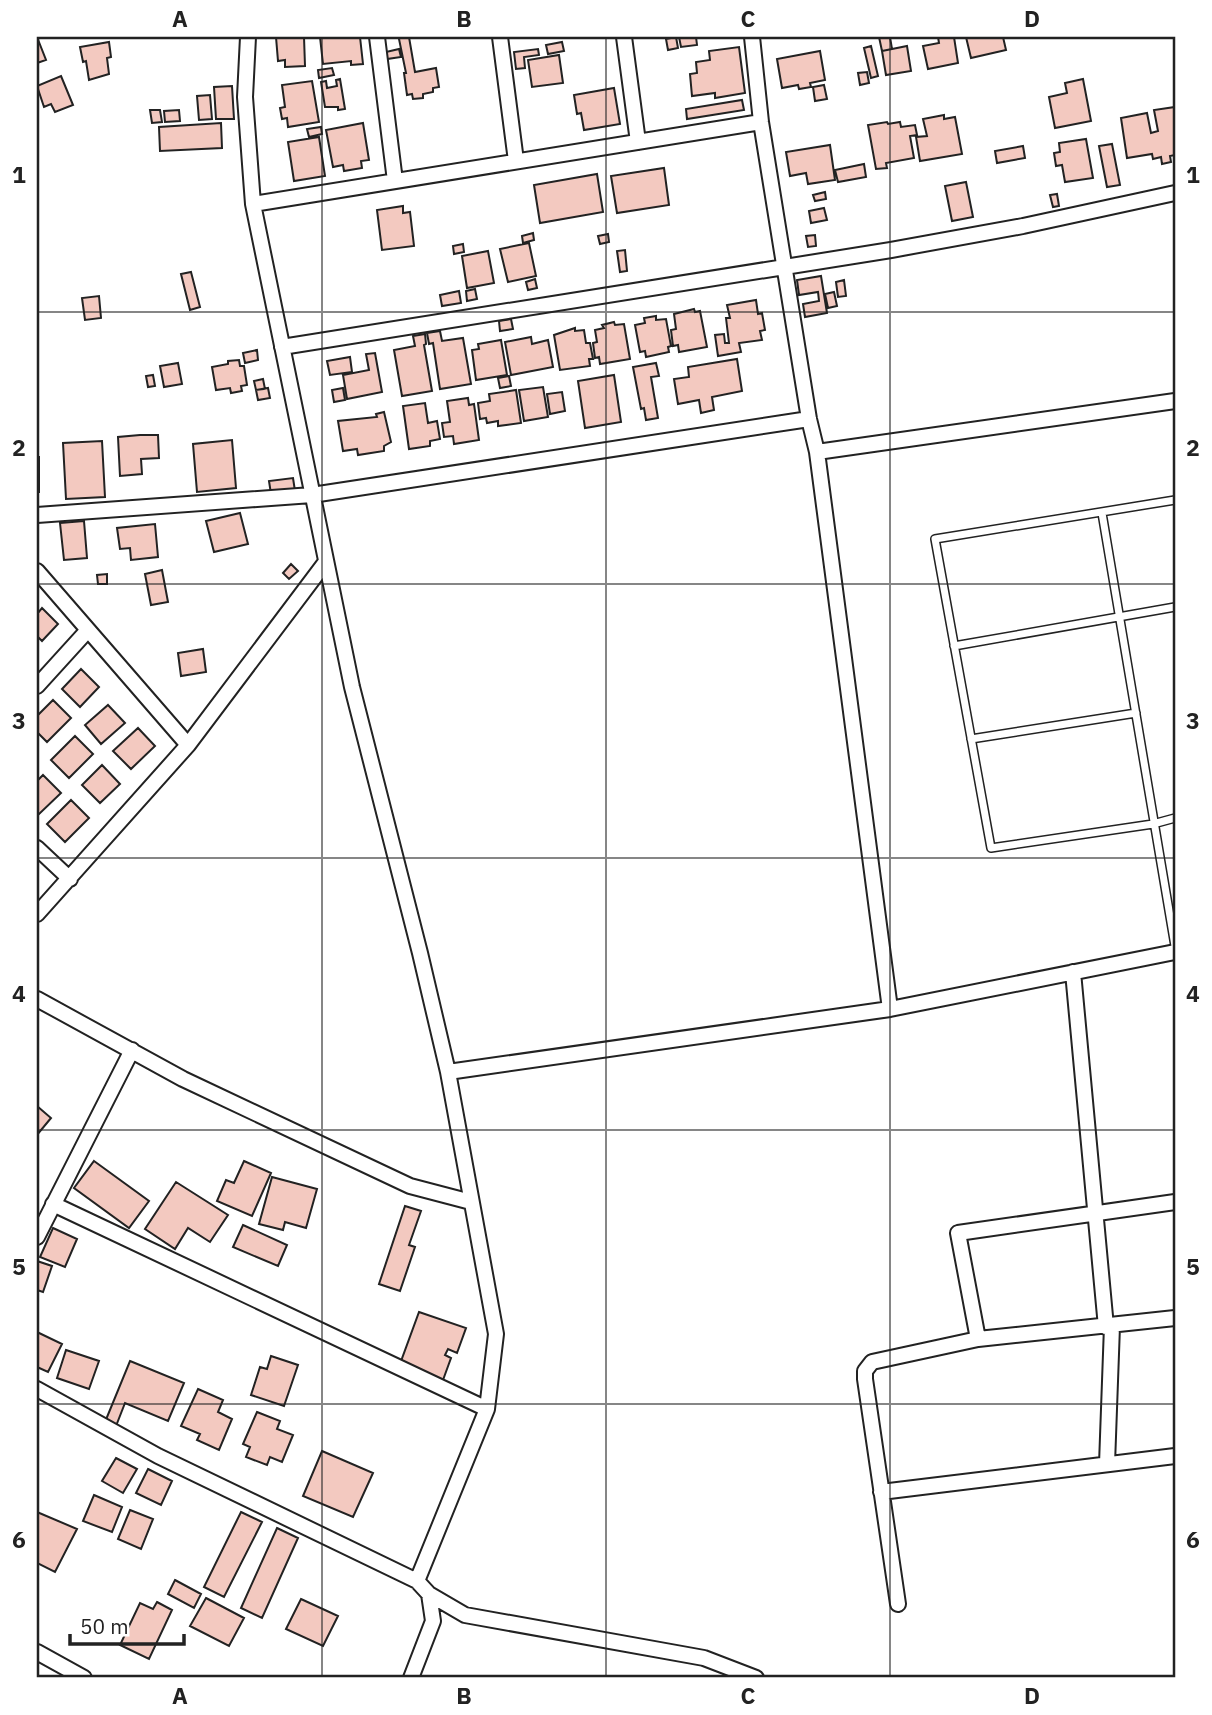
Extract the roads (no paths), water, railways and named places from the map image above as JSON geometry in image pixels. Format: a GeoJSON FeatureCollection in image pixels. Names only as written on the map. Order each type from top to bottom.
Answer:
{"type":"FeatureCollection","features":[{"type":"Feature","properties":{"kind":"street"},"geometry":{"type":"LineString","coordinates":[[248,37],[244,96],[253,204],[352,687],[421,953],[448,1072],[496,1334],[486,1409],[417,1581]]}},
{"type":"Feature","properties":{"kind":"street"},"geometry":{"type":"LineString","coordinates":[[377,37],[395,181]]}},
{"type":"Feature","properties":{"kind":"street"},"geometry":{"type":"LineString","coordinates":[[500,37],[516,161]]}},
{"type":"Feature","properties":{"kind":"street"},"geometry":{"type":"LineString","coordinates":[[625,37],[638,142]]}},
{"type":"Feature","properties":{"kind":"street"},"geometry":{"type":"LineString","coordinates":[[752,37],[761,122],[808,419],[817,452],[890,1009]]}},
{"type":"Feature","properties":{"kind":"street"},"geometry":{"type":"LineString","coordinates":[[253,204],[761,122]]}},
{"type":"Feature","properties":{"kind":"street"},"geometry":{"type":"LineString","coordinates":[[282,347],[784,268],[1023,226],[1175,193]]}},
{"type":"Feature","properties":{"kind":"street"},"geometry":{"type":"LineString","coordinates":[[817,452],[1175,401]]}},
{"type":"Feature","properties":{"kind":"street"},"geometry":{"type":"LineString","coordinates":[[37,515],[312,495],[808,419]]}},
{"type":"Feature","properties":{"kind":"street"},"geometry":{"type":"LineString","coordinates":[[37,914],[188,745],[325,563]]}},
{"type":"Feature","properties":{"kind":"street"},"geometry":{"type":"LineString","coordinates":[[37,571],[188,745]]}},
{"type":"Feature","properties":{"kind":"street"},"geometry":{"type":"LineString","coordinates":[[37,686],[87,631]]}},
{"type":"Feature","properties":{"kind":"street"},"geometry":{"type":"LineString","coordinates":[[37,848],[70,879]]}},
{"type":"Feature","properties":{"kind":"street"},"geometry":{"type":"LineString","coordinates":[[448,1072],[890,1009],[1175,952]]}},
{"type":"Feature","properties":{"kind":"street"},"geometry":{"type":"LineString","coordinates":[[1073,972],[1094,1214],[1109,1326],[1107,1464]]}},
{"type":"Feature","properties":{"kind":"street"},"geometry":{"type":"LineString","coordinates":[[37,999],[183,1079],[410,1186],[471,1202]]}},
{"type":"Feature","properties":{"kind":"street"},"geometry":{"type":"LineString","coordinates":[[37,1237],[132,1050]]}},
{"type":"Feature","properties":{"kind":"street"},"geometry":{"type":"LineString","coordinates":[[978,1339],[958,1233],[1175,1202]]}},
{"type":"Feature","properties":{"kind":"street"},"geometry":{"type":"LineString","coordinates":[[53,1205],[486,1409]]}},
{"type":"Feature","properties":{"kind":"street"},"geometry":{"type":"LineString","coordinates":[[898,1604],[865,1371],[872,1362],[978,1339],[1175,1318]]}},
{"type":"Feature","properties":{"kind":"street"},"geometry":{"type":"LineString","coordinates":[[37,1389],[158,1456],[417,1581],[429,1594],[464,1615],[704,1658],[756,1678]]}},
{"type":"Feature","properties":{"kind":"street"},"geometry":{"type":"LineString","coordinates":[[881,1492],[1175,1455]]}},
{"type":"Feature","properties":{"kind":"street"},"geometry":{"type":"LineString","coordinates":[[411,1678],[433,1621],[429,1594]]}},
{"type":"Feature","properties":{"kind":"street"},"geometry":{"type":"LineString","coordinates":[[433,1621],[464,1615]]}},
{"type":"Feature","properties":{"kind":"street"},"geometry":{"type":"LineString","coordinates":[[37,1652],[83,1678]]}},
{"type":"Feature","properties":{"kind":"lane"},"geometry":{"type":"LineString","coordinates":[[1175,500],[935,539],[991,848],[1153,824],[1175,818]]}},
{"type":"Feature","properties":{"kind":"lane"},"geometry":{"type":"LineString","coordinates":[[1102,513],[1175,946]]}},
{"type":"Feature","properties":{"kind":"lane"},"geometry":{"type":"LineString","coordinates":[[954,646],[1175,607]]}},
{"type":"Feature","properties":{"kind":"lane"},"geometry":{"type":"LineString","coordinates":[[971,739],[1136,713]]}}]}
